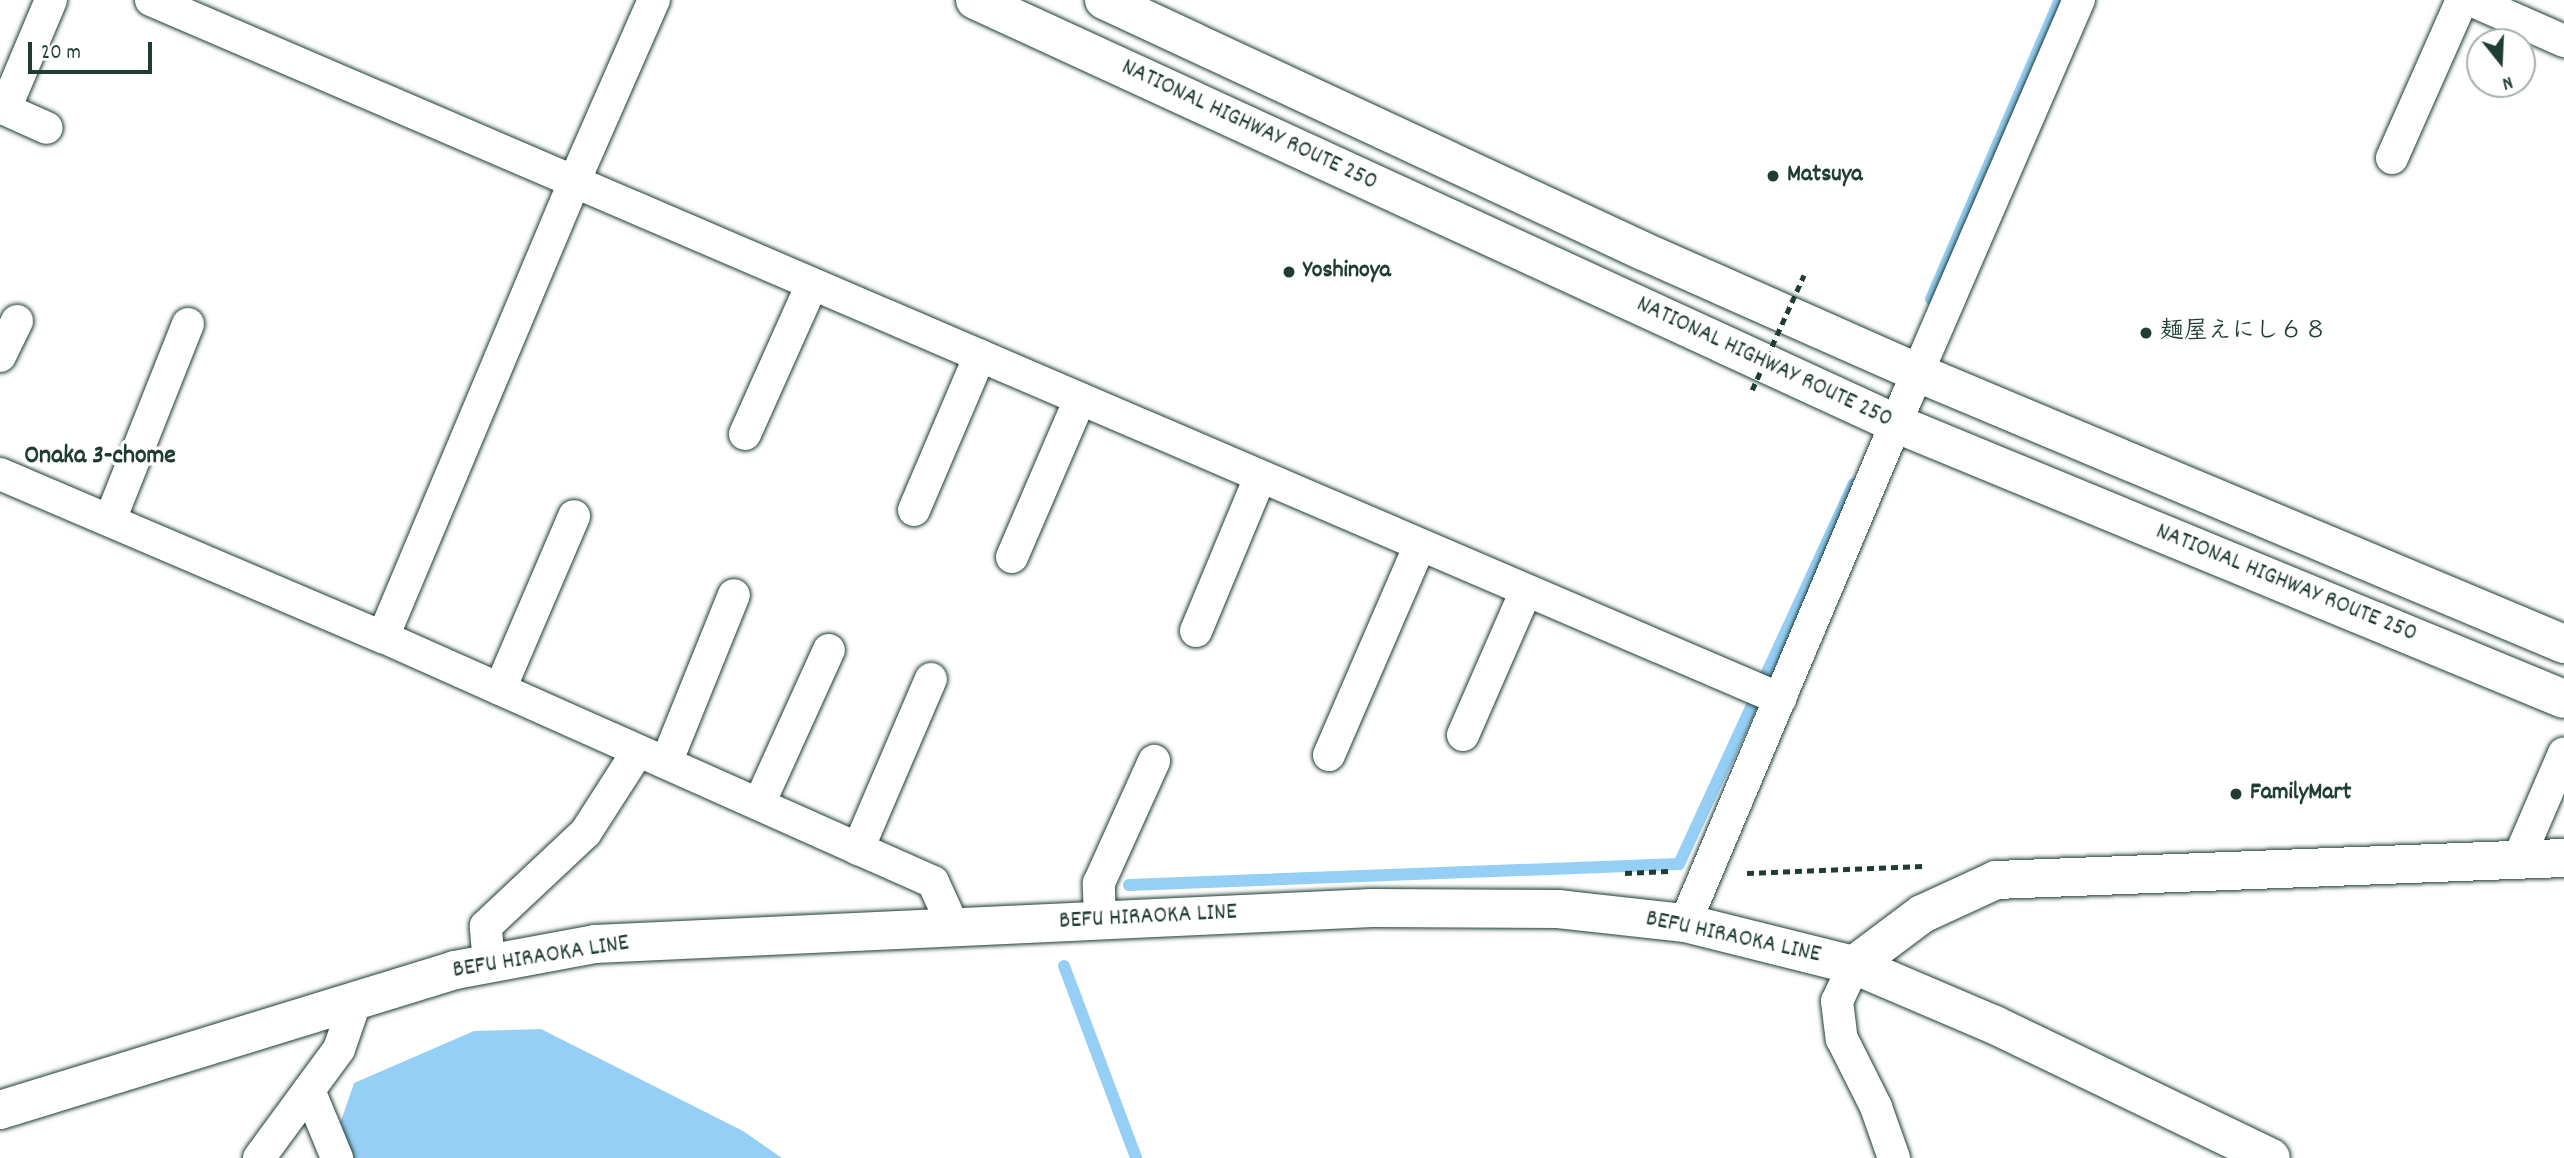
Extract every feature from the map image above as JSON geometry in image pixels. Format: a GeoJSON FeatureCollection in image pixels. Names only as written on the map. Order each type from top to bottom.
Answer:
{"type":"FeatureCollection","features":[{"type":"Feature","properties":{"kind":"main road","name":"NATIONAL HIGHWAY ROUTE 250"},"geometry":{"type":"LineString","coordinates":[[975,0],[1897,424],[2564,699]]}},
{"type":"Feature","properties":{"kind":"main road","name":"NATIONAL HIGHWAY ROUTE 250"},"geometry":{"type":"LineString","coordinates":[[1104,0],[1643,251],[1918,373],[2564,644]]}},
{"type":"Feature","properties":{"kind":"main road"},"geometry":{"type":"LineString","coordinates":[[1854,965],[1922,914],[1996,880],[2564,858]]}},
{"type":"Feature","properties":{"kind":"main road","name":"BEFU HIRAOKA LINE"},"geometry":{"type":"LineString","coordinates":[[0,1110],[455,970],[595,944],[1386,908],[1558,909],[1685,923],[1854,965],[1995,1025],[2272,1158]]}},
{"type":"Feature","properties":{"kind":"street"},"geometry":{"type":"LineString","coordinates":[[47,128],[3,108],[51,0]]}},
{"type":"Feature","properties":{"kind":"street"},"geometry":{"type":"LineString","coordinates":[[151,0],[1780,699]]}},
{"type":"Feature","properties":{"kind":"street"},"geometry":{"type":"LineString","coordinates":[[383,637],[574,182],[654,0]]}},
{"type":"Feature","properties":{"kind":"street"},"geometry":{"type":"LineString","coordinates":[[1685,923],[2079,0]]}},
{"type":"Feature","properties":{"kind":"street"},"geometry":{"type":"LineString","coordinates":[[2392,159],[2462,0]]}},
{"type":"Feature","properties":{"kind":"street"},"geometry":{"type":"LineString","coordinates":[[2471,0],[2564,41]]}},
{"type":"Feature","properties":{"kind":"street"},"geometry":{"type":"LineString","coordinates":[[745,435],[812,284]]}},
{"type":"Feature","properties":{"kind":"street"},"geometry":{"type":"LineString","coordinates":[[0,356],[16,321]]}},
{"type":"Feature","properties":{"kind":"street"},"geometry":{"type":"LineString","coordinates":[[110,520],[188,324]]}},
{"type":"Feature","properties":{"kind":"street"},"geometry":{"type":"LineString","coordinates":[[914,510],[979,355]]}},
{"type":"Feature","properties":{"kind":"street"},"geometry":{"type":"LineString","coordinates":[[1012,557],[1080,399]]}},
{"type":"Feature","properties":{"kind":"street"},"geometry":{"type":"LineString","coordinates":[[0,474],[383,637],[933,882],[954,928]]}},
{"type":"Feature","properties":{"kind":"street"},"geometry":{"type":"LineString","coordinates":[[1196,631],[1260,477]]}},
{"type":"Feature","properties":{"kind":"street"},"geometry":{"type":"LineString","coordinates":[[500,689],[574,516]]}},
{"type":"Feature","properties":{"kind":"street"},"geometry":{"type":"LineString","coordinates":[[1329,755],[1420,545]]}},
{"type":"Feature","properties":{"kind":"street"},"geometry":{"type":"LineString","coordinates":[[1463,735],[1527,591]]}},
{"type":"Feature","properties":{"kind":"street"},"geometry":{"type":"LineString","coordinates":[[489,964],[486,926],[586,832],[652,757],[734,595]]}},
{"type":"Feature","properties":{"kind":"street"},"geometry":{"type":"LineString","coordinates":[[759,804],[829,650]]}},
{"type":"Feature","properties":{"kind":"street"},"geometry":{"type":"LineString","coordinates":[[858,849],[930,679]]}},
{"type":"Feature","properties":{"kind":"street"},"geometry":{"type":"LineString","coordinates":[[2518,860],[2564,753]]}},
{"type":"Feature","properties":{"kind":"street"},"geometry":{"type":"LineString","coordinates":[[1100,920],[1099,883],[1154,761]]}},
{"type":"Feature","properties":{"kind":"street"},"geometry":{"type":"LineString","coordinates":[[1854,965],[1837,1000],[1842,1039],[1876,1107],[1894,1158]]}},
{"type":"Feature","properties":{"kind":"street"},"geometry":{"type":"LineString","coordinates":[[259,1158],[339,1049],[356,1000]]}},
{"type":"Feature","properties":{"kind":"street"},"geometry":{"type":"LineString","coordinates":[[309,1090],[337,1158]]}},
{"type":"Feature","properties":{"kind":"path"},"geometry":{"type":"LineString","coordinates":[[1752,390],[1804,275]]}},
{"type":"Feature","properties":{"kind":"water"},"geometry":{"type":"Polygon","coordinates":[[[541,1029],[743,1131],[782,1158],[354,1158],[340,1124],[354,1083],[474,1031],[541,1029]]]}},
{"type":"Feature","properties":{"kind":"waterway"},"geometry":{"type":"LineString","coordinates":[[1931,299],[2060,0]]}},
{"type":"Feature","properties":{"kind":"waterway"},"geometry":{"type":"LineString","coordinates":[[1129,885],[1679,864],[1854,484]]}},
{"type":"Feature","properties":{"kind":"waterway"},"geometry":{"type":"LineString","coordinates":[[1064,966],[1136,1158]]}},
{"type":"Feature","properties":{"kind":"place","name":"Matsuya"},"geometry":{"type":"Point","coordinates":[1773,176]}},
{"type":"Feature","properties":{"kind":"place","name":"Yoshinoya"},"geometry":{"type":"Point","coordinates":[1289,272]}},
{"type":"Feature","properties":{"kind":"place","name":"麺屋えにし６８"},"geometry":{"type":"Point","coordinates":[2146,333]}},
{"type":"Feature","properties":{"kind":"place","name":"FamilyMart"},"geometry":{"type":"Point","coordinates":[2236,794]}},
{"type":"Feature","properties":{"kind":"district","name":"Onaka 3-chome"},"geometry":{"type":"Point","coordinates":[100,457]}}]}
